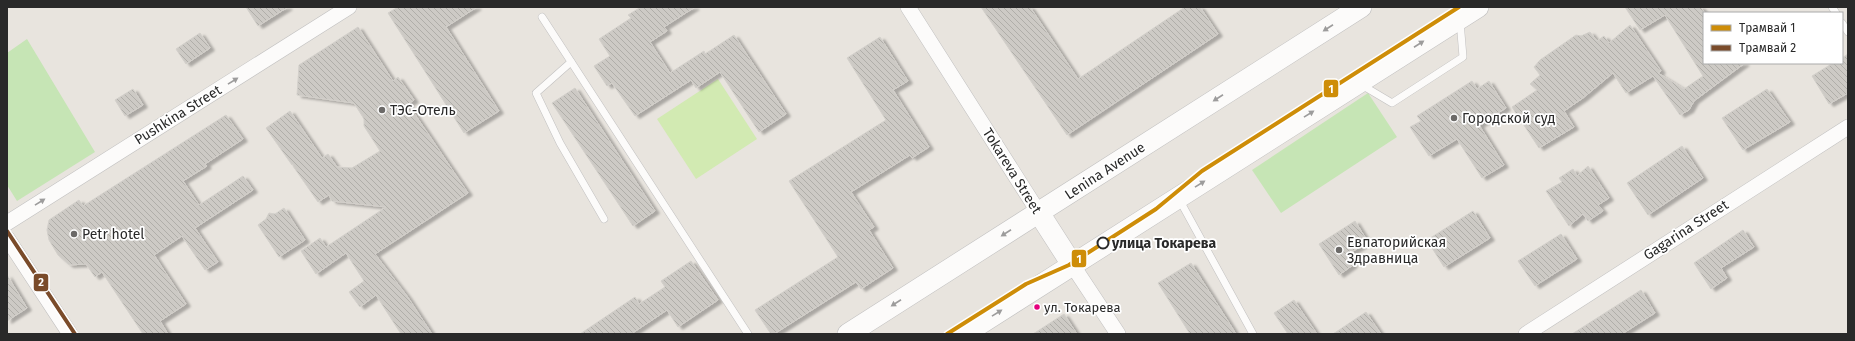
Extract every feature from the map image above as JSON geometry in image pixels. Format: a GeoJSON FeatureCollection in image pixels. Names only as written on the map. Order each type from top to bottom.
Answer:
{"type":"FeatureCollection","features":[{"type":"Feature","properties":{"kind":"street","name":"Pushkina Street"},"geometry":{"type":"LineString","coordinates":[[7,223],[349,7]]}},
{"type":"Feature","properties":{"kind":"street","name":"Tokareva Street"},"geometry":{"type":"LineString","coordinates":[[908,7],[1118,334]]}},
{"type":"Feature","properties":{"kind":"street","name":"Lenina Avenue"},"geometry":{"type":"LineString","coordinates":[[848,334],[1361,7]]}},
{"type":"Feature","properties":{"kind":"street"},"geometry":{"type":"LineString","coordinates":[[964,334],[1478,7]]}},
{"type":"Feature","properties":{"kind":"street","name":"Gagarina Street"},"geometry":{"type":"LineString","coordinates":[[1526,334],[1848,127]]}},
{"type":"Feature","properties":{"kind":"street"},"geometry":{"type":"LineString","coordinates":[[7,238],[70,334]]}},
{"type":"Feature","properties":{"kind":"lane"},"geometry":{"type":"LineString","coordinates":[[542,17],[748,334]]}},
{"type":"Feature","properties":{"kind":"lane"},"geometry":{"type":"LineString","coordinates":[[1359,83],[1392,103],[1463,57],[1460,18]]}},
{"type":"Feature","properties":{"kind":"lane"},"geometry":{"type":"LineString","coordinates":[[571,62],[536,93],[560,143],[604,219]]}},
{"type":"Feature","properties":{"kind":"lane"},"geometry":{"type":"LineString","coordinates":[[1178,198],[1253,334]]}},
{"type":"Feature","properties":{"kind":"green space"},"geometry":{"type":"Polygon","coordinates":[[[27,39],[95,152],[17,201],[7,185],[7,53],[27,39]]]}},
{"type":"Feature","properties":{"kind":"green space"},"geometry":{"type":"Polygon","coordinates":[[[718,79],[757,139],[696,179],[657,119],[718,79]]]}},
{"type":"Feature","properties":{"kind":"green space"},"geometry":{"type":"Polygon","coordinates":[[[1368,93],[1397,137],[1281,213],[1252,170],[1368,93]]]}},
{"type":"Feature","properties":{"kind":"building"},"geometry":{"type":"Polygon","coordinates":[[[246,7],[288,7],[258,26],[246,7]]]}},
{"type":"Feature","properties":{"kind":"building"},"geometry":{"type":"Polygon","coordinates":[[[398,7],[477,7],[446,27],[499,111],[464,133],[388,13],[398,7]]]}},
{"type":"Feature","properties":{"kind":"building"},"geometry":{"type":"Polygon","coordinates":[[[641,7],[695,7],[664,27],[667,31],[650,42],[670,73],[704,51],[705,54],[734,35],[786,114],[759,132],[720,72],[696,88],[691,80],[635,116],[612,83],[607,86],[594,66],[610,56],[599,39],[631,18],[628,15],[641,7]]]}},
{"type":"Feature","properties":{"kind":"building"},"geometry":{"type":"Polygon","coordinates":[[[981,7],[1030,7],[1078,79],[1185,7],[1200,7],[1218,34],[1067,135],[981,7]]]}},
{"type":"Feature","properties":{"kind":"building"},"geometry":{"type":"Polygon","coordinates":[[[1625,7],[1701,7],[1704,12],[1703,64],[1744,64],[1694,101],[1689,110],[1680,115],[1653,76],[1626,93],[1613,73],[1583,98],[1564,111],[1574,127],[1539,148],[1512,107],[1537,90],[1530,84],[1540,75],[1534,67],[1540,60],[1576,35],[1581,36],[1590,32],[1597,41],[1604,36],[1609,43],[1630,25],[1661,71],[1658,73],[1684,89],[1703,76],[1665,15],[1640,30],[1625,7]]]}},
{"type":"Feature","properties":{"kind":"building"},"geometry":{"type":"Polygon","coordinates":[[[358,27],[393,81],[398,77],[414,100],[408,104],[468,193],[375,254],[407,296],[432,334],[401,334],[376,295],[360,307],[349,292],[364,281],[346,253],[316,274],[301,251],[320,238],[326,247],[386,207],[332,201],[329,195],[318,202],[293,164],[292,165],[266,128],[290,111],[322,158],[328,154],[337,167],[352,168],[380,151],[364,126],[364,119],[354,103],[297,95],[299,65],[358,27]]]}},
{"type":"Feature","properties":{"kind":"building"},"geometry":{"type":"Polygon","coordinates":[[[200,33],[210,48],[186,64],[176,49],[200,33]]]}},
{"type":"Feature","properties":{"kind":"building"},"geometry":{"type":"Polygon","coordinates":[[[880,37],[908,81],[893,90],[929,147],[912,158],[910,155],[851,192],[874,227],[869,230],[893,268],[861,289],[856,282],[774,334],[771,334],[755,310],[838,257],[789,181],[886,120],[847,58],[880,37]]]}},
{"type":"Feature","properties":{"kind":"building"},"geometry":{"type":"Polygon","coordinates":[[[1848,54],[1848,93],[1829,104],[1812,76],[1831,64],[1843,64],[1843,57],[1848,54]]]}},
{"type":"Feature","properties":{"kind":"building","name":"Городской суд"},"geometry":{"type":"Polygon","coordinates":[[[1472,81],[1477,89],[1489,81],[1506,108],[1479,125],[1504,165],[1482,178],[1457,139],[1429,156],[1410,127],[1421,121],[1417,116],[1472,81]]]}},
{"type":"Feature","properties":{"kind":"building"},"geometry":{"type":"Polygon","coordinates":[[[575,88],[655,211],[633,226],[552,103],[575,88]]]}},
{"type":"Feature","properties":{"kind":"building"},"geometry":{"type":"Polygon","coordinates":[[[133,89],[143,105],[125,116],[115,100],[133,89]]]}},
{"type":"Feature","properties":{"kind":"building"},"geometry":{"type":"Polygon","coordinates":[[[1767,89],[1790,122],[1743,150],[1722,118],[1767,89]]]}},
{"type":"Feature","properties":{"kind":"building"},"geometry":{"type":"Polygon","coordinates":[[[226,115],[243,139],[205,164],[207,166],[183,181],[199,205],[243,176],[253,190],[195,228],[218,262],[205,270],[182,236],[154,255],[186,304],[160,321],[168,334],[143,334],[102,272],[95,277],[86,264],[69,265],[58,255],[49,240],[47,230],[49,220],[79,200],[83,206],[226,115]]]}},
{"type":"Feature","properties":{"kind":"building"},"geometry":{"type":"Polygon","coordinates":[[[1682,146],[1703,178],[1648,215],[1627,183],[1682,146]]]}},
{"type":"Feature","properties":{"kind":"building"},"geometry":{"type":"Polygon","coordinates":[[[1588,166],[1609,198],[1598,205],[1603,211],[1588,221],[1583,214],[1569,226],[1546,191],[1562,182],[1559,178],[1573,169],[1577,176],[1588,166]]]}},
{"type":"Feature","properties":{"kind":"building"},"geometry":{"type":"Polygon","coordinates":[[[284,208],[305,240],[279,257],[258,225],[266,219],[269,213],[275,214],[284,208]]]}},
{"type":"Feature","properties":{"kind":"building"},"geometry":{"type":"Polygon","coordinates":[[[1473,211],[1490,238],[1444,267],[1427,240],[1473,211]]]}},
{"type":"Feature","properties":{"kind":"building","name":"Евпаторийская Здравница"},"geometry":{"type":"Polygon","coordinates":[[[1355,221],[1368,242],[1347,255],[1353,265],[1339,275],[1319,244],[1355,221]]]}},
{"type":"Feature","properties":{"kind":"building"},"geometry":{"type":"Polygon","coordinates":[[[1743,230],[1754,247],[1721,268],[1727,278],[1711,289],[1694,263],[1743,230]]]}},
{"type":"Feature","properties":{"kind":"building"},"geometry":{"type":"Polygon","coordinates":[[[1561,234],[1577,259],[1535,286],[1518,261],[1561,234]]]}},
{"type":"Feature","properties":{"kind":"building"},"geometry":{"type":"Polygon","coordinates":[[[691,261],[718,300],[678,327],[667,310],[631,334],[580,334],[635,297],[639,304],[665,287],[661,281],[691,261]]]}},
{"type":"Feature","properties":{"kind":"building"},"geometry":{"type":"Polygon","coordinates":[[[1191,263],[1236,334],[1190,334],[1158,283],[1191,263]]]}},
{"type":"Feature","properties":{"kind":"building"},"geometry":{"type":"Polygon","coordinates":[[[7,275],[27,308],[7,321],[7,275]]]}},
{"type":"Feature","properties":{"kind":"building"},"geometry":{"type":"Polygon","coordinates":[[[1641,290],[1655,313],[1622,334],[1572,334],[1641,290]]]}},
{"type":"Feature","properties":{"kind":"building"},"geometry":{"type":"Polygon","coordinates":[[[1294,300],[1317,334],[1288,334],[1274,313],[1294,300]]]}},
{"type":"Feature","properties":{"kind":"building"},"geometry":{"type":"Polygon","coordinates":[[[1366,312],[1381,334],[1333,334],[1366,312]]]}},
{"type":"Feature","properties":{"kind":"building"},"geometry":{"type":"Polygon","coordinates":[[[1064,314],[1077,334],[1033,334],[1064,314]]]}},
{"type":"Feature","properties":{"kind":"tram line","name":"1"},"geometry":{"type":"LineString","coordinates":[[947,334],[1026,284],[1069,265],[1156,209],[1202,171],[1459,7]]}},
{"type":"Feature","properties":{"kind":"tram line","name":"2"},"geometry":{"type":"LineString","coordinates":[[7,231],[75,334]]}},
{"type":"Feature","properties":{"kind":"place","name":"ТЭС-Отель"},"geometry":{"type":"Point","coordinates":[382,110]}},
{"type":"Feature","properties":{"kind":"place","name":"Городской суд"},"geometry":{"type":"Point","coordinates":[1454,118]}},
{"type":"Feature","properties":{"kind":"place","name":"Petr hotel"},"geometry":{"type":"Point","coordinates":[74,234]}},
{"type":"Feature","properties":{"kind":"place","name":"улица Токарева"},"geometry":{"type":"Point","coordinates":[1103,243]}},
{"type":"Feature","properties":{"kind":"place","name":"Евпаторийская Здравница"},"geometry":{"type":"Point","coordinates":[1339,250]}},
{"type":"Feature","properties":{"kind":"place","name":"ул. Токарева"},"geometry":{"type":"Point","coordinates":[1037,307]}}]}
